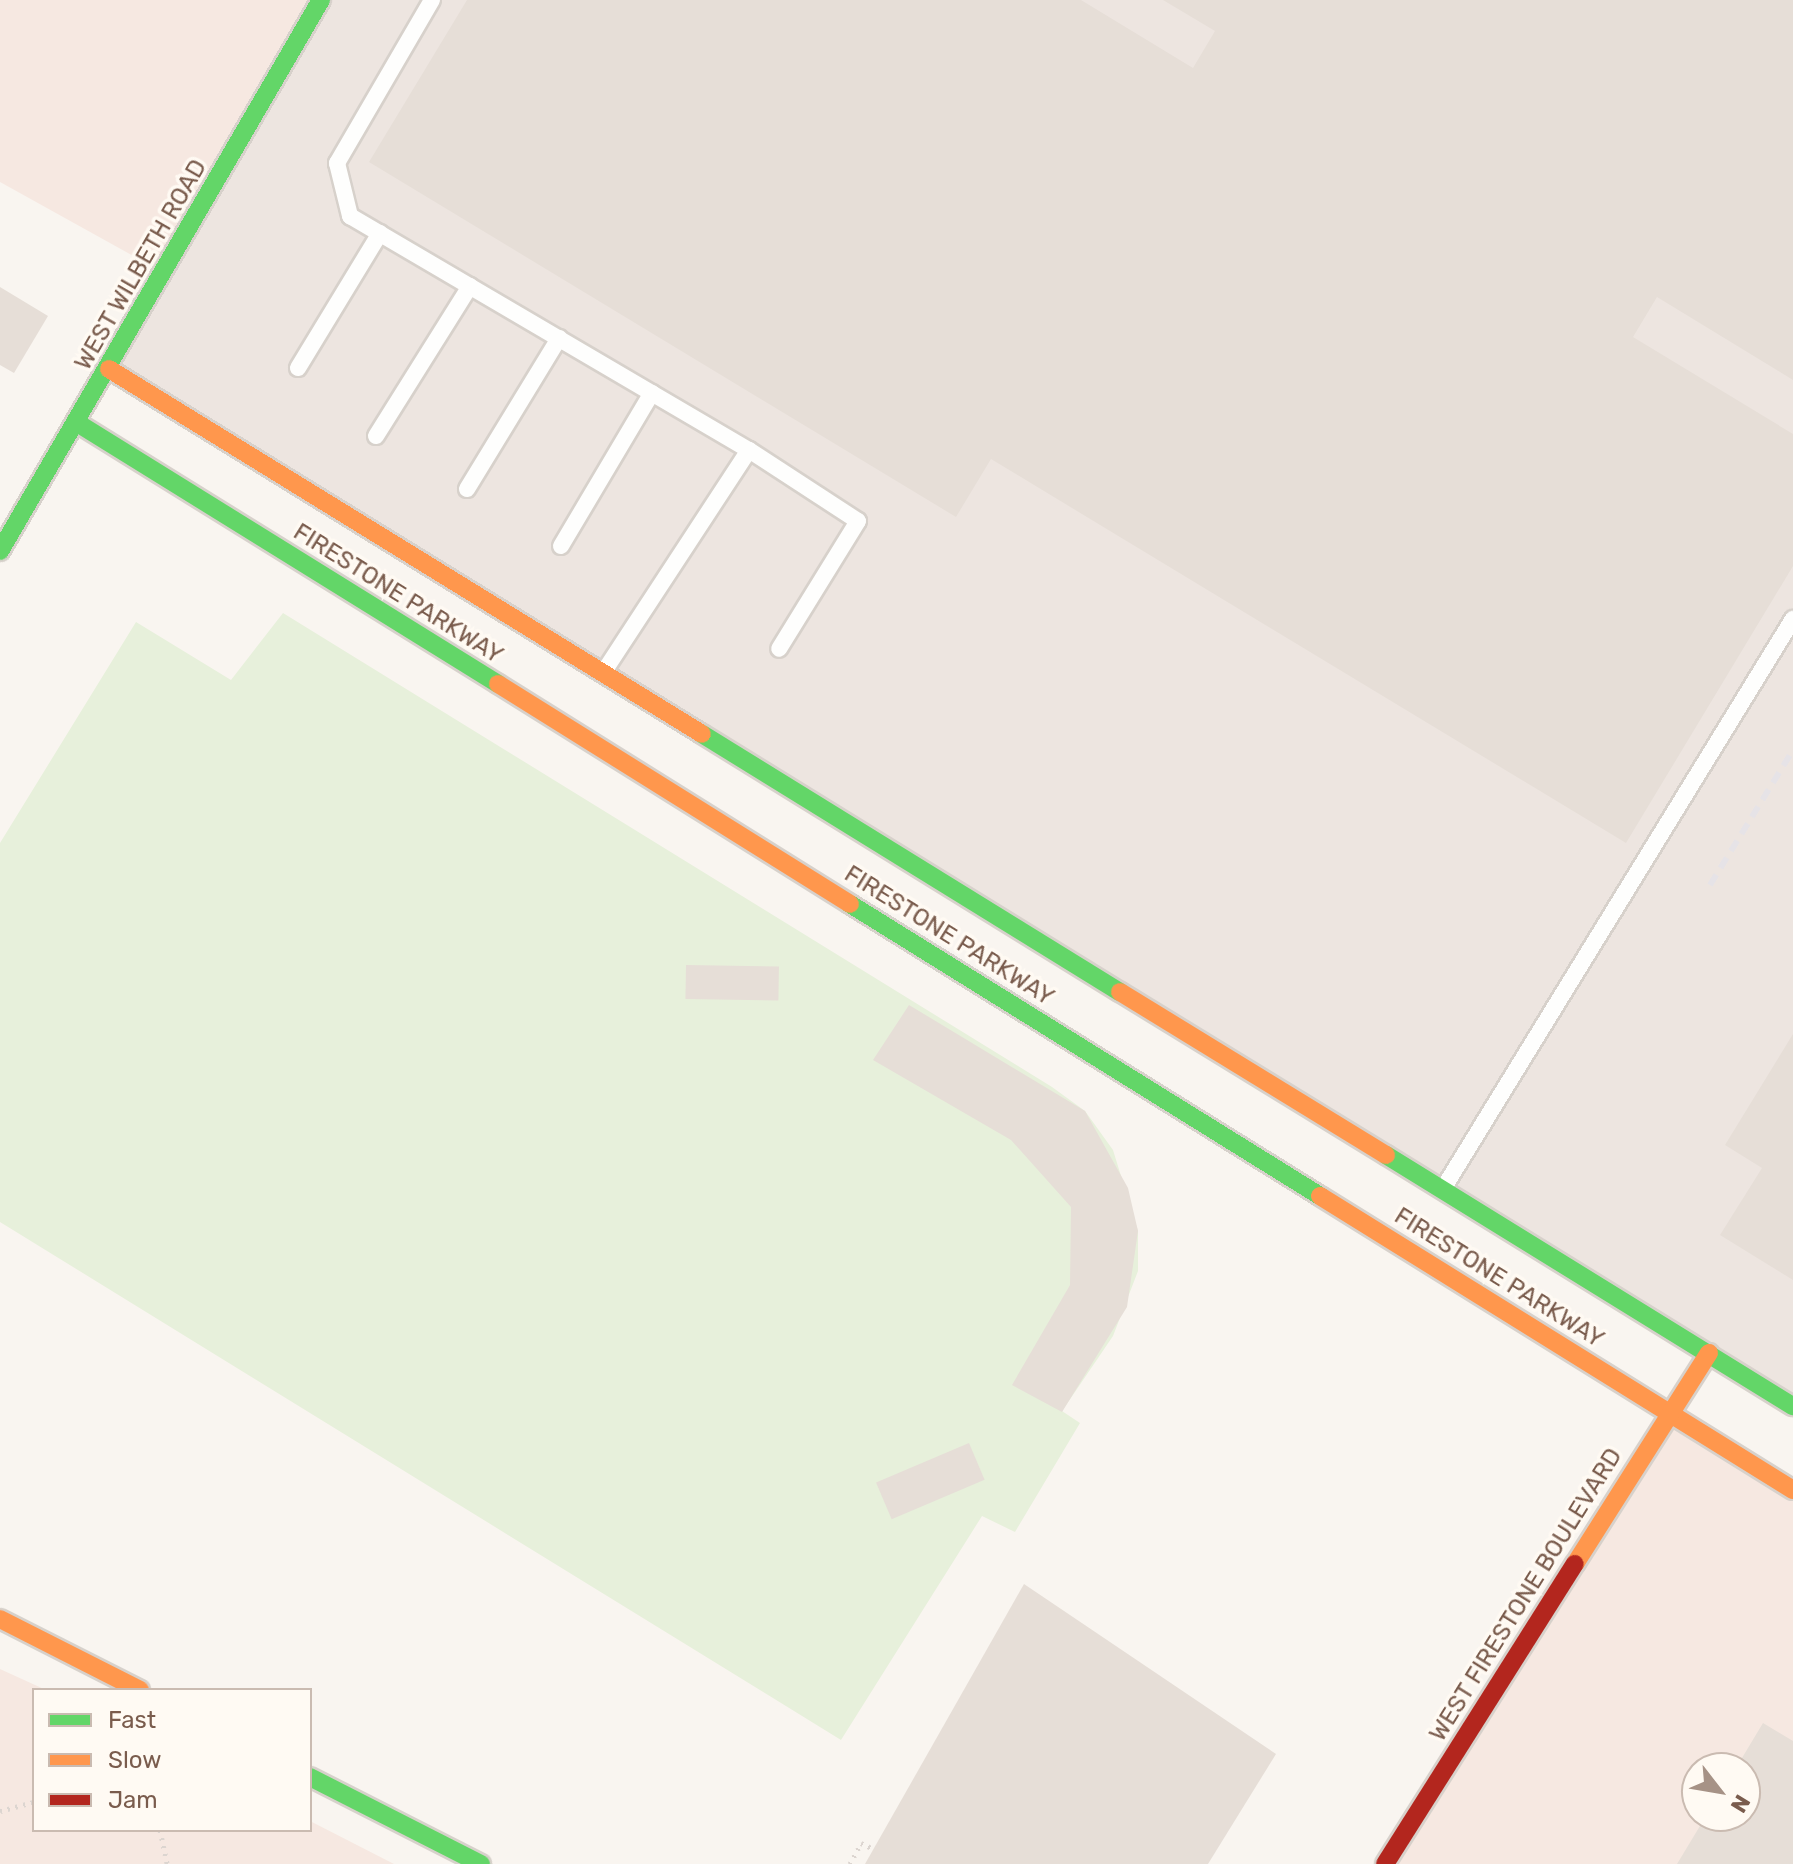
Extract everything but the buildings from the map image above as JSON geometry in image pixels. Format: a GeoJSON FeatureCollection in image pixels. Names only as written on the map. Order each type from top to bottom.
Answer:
{"type":"FeatureCollection","features":[{"type":"Feature","properties":{"kind":"street","name":"WEST WILBETH ROAD"},"geometry":{"type":"LineString","coordinates":[[0,551],[79,424],[321,0]]}},
{"type":"Feature","properties":{"kind":"street","name":"FIRESTONE PARKWAY"},"geometry":{"type":"LineString","coordinates":[[109,369],[1793,1406]]}},
{"type":"Feature","properties":{"kind":"street","name":"FIRESTONE PARKWAY"},"geometry":{"type":"LineString","coordinates":[[79,424],[1793,1490]]}},
{"type":"Feature","properties":{"kind":"street","name":"WEST FIRESTONE BOULEVARD"},"geometry":{"type":"LineString","coordinates":[[1385,1864],[1709,1353]]}},
{"type":"Feature","properties":{"kind":"street"},"geometry":{"type":"LineString","coordinates":[[0,1619],[136,1688]]}},
{"type":"Feature","properties":{"kind":"street"},"geometry":{"type":"LineString","coordinates":[[312,1778],[481,1864]]}},
{"type":"Feature","properties":{"kind":"lane"},"geometry":{"type":"LineString","coordinates":[[432,0],[337,163],[350,216],[749,450],[858,521],[779,649]]}},
{"type":"Feature","properties":{"kind":"lane"},"geometry":{"type":"LineString","coordinates":[[298,368],[380,233]]}},
{"type":"Feature","properties":{"kind":"lane"},"geometry":{"type":"LineString","coordinates":[[376,436],[470,286]]}},
{"type":"Feature","properties":{"kind":"lane"},"geometry":{"type":"LineString","coordinates":[[467,489],[559,338]]}},
{"type":"Feature","properties":{"kind":"lane"},"geometry":{"type":"LineString","coordinates":[[561,546],[652,393]]}},
{"type":"Feature","properties":{"kind":"lane"},"geometry":{"type":"LineString","coordinates":[[604,672],[749,450]]}},
{"type":"Feature","properties":{"kind":"lane"},"geometry":{"type":"LineString","coordinates":[[1443,1189],[1793,619]]}},
{"type":"Feature","properties":{"kind":"path"},"geometry":{"type":"LineString","coordinates":[[0,1811],[32,1803]]}},
{"type":"Feature","properties":{"kind":"path"},"geometry":{"type":"LineString","coordinates":[[160,1832],[167,1864]]}},
{"type":"Feature","properties":{"kind":"path"},"geometry":{"type":"LineString","coordinates":[[850,1864],[861,1843],[874,1849]]}},
{"type":"Feature","properties":{"kind":"shaded area"},"geometry":{"type":"Polygon","coordinates":[[[0,0],[321,0],[164,273],[0,182],[0,0]]]}},
{"type":"Feature","properties":{"kind":"shaded area"},"geometry":{"type":"Polygon","coordinates":[[[329,0],[1793,0],[1793,1406],[109,369],[329,0]]]}},
{"type":"Feature","properties":{"kind":"shaded area"},"geometry":{"type":"Polygon","coordinates":[[[1670,1413],[1793,1490],[1793,1864],[1385,1864],[1670,1413]]]}},
{"type":"Feature","properties":{"kind":"shaded area"},"geometry":{"type":"Polygon","coordinates":[[[0,1669],[42,1688],[32,1688],[32,1832],[312,1832],[312,1822],[394,1864],[0,1864],[0,1669]]]}},
{"type":"Feature","properties":{"kind":"green space"},"geometry":{"type":"Polygon","coordinates":[[[283,613],[1052,1087],[1085,1111],[1113,1150],[1138,1231],[1138,1271],[1113,1336],[1062,1411],[1080,1423],[1015,1532],[982,1516],[841,1740],[0,1222],[0,843],[136,622],[231,680],[283,613]]]}},
{"type":"Feature","properties":{"kind":"railway"},"geometry":{"type":"LineString","coordinates":[[1710,885],[1793,750]]}},
{"type":"Feature","properties":{"kind":"traffic: fast"},"geometry":{"type":"LineString","coordinates":[[0,551],[321,0]]}},
{"type":"Feature","properties":{"kind":"traffic: fast"},"geometry":{"type":"LineString","coordinates":[[79,424],[498,684]]}},
{"type":"Feature","properties":{"kind":"traffic: fast"},"geometry":{"type":"LineString","coordinates":[[702,734],[1120,992]]}},
{"type":"Feature","properties":{"kind":"traffic: fast"},"geometry":{"type":"LineString","coordinates":[[850,904],[1320,1196]]}},
{"type":"Feature","properties":{"kind":"traffic: fast"},"geometry":{"type":"LineString","coordinates":[[1386,1155],[1793,1406]]}},
{"type":"Feature","properties":{"kind":"traffic: fast"},"geometry":{"type":"LineString","coordinates":[[312,1778],[481,1864]]}},
{"type":"Feature","properties":{"kind":"traffic: slow"},"geometry":{"type":"LineString","coordinates":[[109,369],[702,734]]}},
{"type":"Feature","properties":{"kind":"traffic: slow"},"geometry":{"type":"LineString","coordinates":[[498,684],[850,904]]}},
{"type":"Feature","properties":{"kind":"traffic: slow"},"geometry":{"type":"LineString","coordinates":[[1120,992],[1386,1155]]}},
{"type":"Feature","properties":{"kind":"traffic: slow"},"geometry":{"type":"LineString","coordinates":[[1320,1196],[1793,1490]]}},
{"type":"Feature","properties":{"kind":"traffic: slow"},"geometry":{"type":"LineString","coordinates":[[1575,1564],[1709,1353]]}},
{"type":"Feature","properties":{"kind":"traffic: slow"},"geometry":{"type":"LineString","coordinates":[[0,1619],[136,1688]]}},
{"type":"Feature","properties":{"kind":"traffic: jam"},"geometry":{"type":"LineString","coordinates":[[1385,1864],[1575,1564]]}}]}
